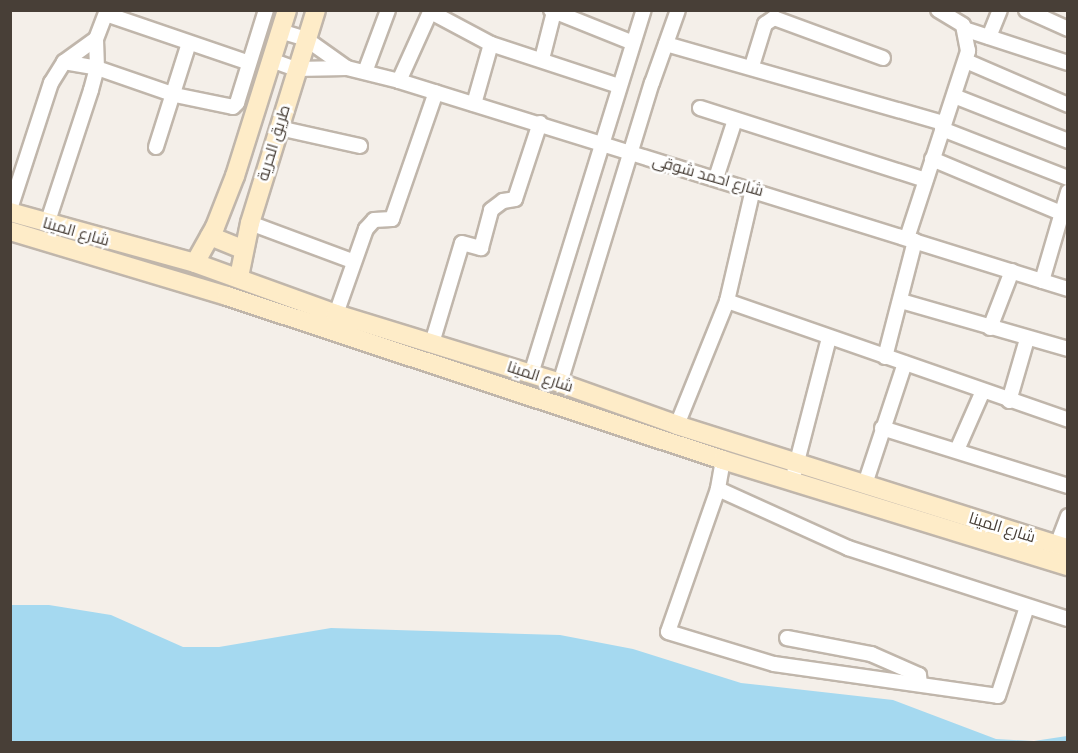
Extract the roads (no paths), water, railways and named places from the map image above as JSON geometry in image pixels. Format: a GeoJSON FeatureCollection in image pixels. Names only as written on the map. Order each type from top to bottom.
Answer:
{"type":"FeatureCollection","features":[{"type":"Feature","properties":{"kind":"main road","name":"طريق الحرية"},"geometry":{"type":"LineString","coordinates":[[195,263],[210,236],[235,176],[287,10]]}},
{"type":"Feature","properties":{"kind":"main road","name":"طريق الحرية"},"geometry":{"type":"LineString","coordinates":[[239,277],[250,223],[316,10]]}},
{"type":"Feature","properties":{"kind":"main road","name":"شارع المينا"},"geometry":{"type":"LineString","coordinates":[[10,211],[47,224],[195,263],[239,277],[336,314],[560,383],[677,425],[794,473],[1068,566]]}},
{"type":"Feature","properties":{"kind":"main road","name":"شارع المينا"},"geometry":{"type":"LineString","coordinates":[[10,231],[227,296],[723,460],[864,484],[1062,546]]}},
{"type":"Feature","properties":{"kind":"main road"},"geometry":{"type":"LineString","coordinates":[[210,236],[243,249]]}},
{"type":"Feature","properties":{"kind":"street"},"geometry":{"type":"LineString","coordinates":[[64,62],[97,68],[175,95],[233,106],[237,103],[247,62],[266,10]]}},
{"type":"Feature","properties":{"kind":"street"},"geometry":{"type":"LineString","coordinates":[[365,72],[388,10]]}},
{"type":"Feature","properties":{"kind":"street"},"geometry":{"type":"LineString","coordinates":[[531,374],[644,10]]}},
{"type":"Feature","properties":{"kind":"street"},"geometry":{"type":"LineString","coordinates":[[560,383],[678,10]]}},
{"type":"Feature","properties":{"kind":"street"},"geometry":{"type":"LineString","coordinates":[[938,10],[967,30],[1068,63]]}},
{"type":"Feature","properties":{"kind":"street"},"geometry":{"type":"LineString","coordinates":[[989,37],[1000,10]]}},
{"type":"Feature","properties":{"kind":"street"},"geometry":{"type":"LineString","coordinates":[[1026,10],[1068,29]]}},
{"type":"Feature","properties":{"kind":"street"},"geometry":{"type":"LineString","coordinates":[[399,81],[431,11],[491,44],[619,86]]}},
{"type":"Feature","properties":{"kind":"street"},"geometry":{"type":"LineString","coordinates":[[542,60],[552,11],[581,16],[633,43]]}},
{"type":"Feature","properties":{"kind":"street"},"geometry":{"type":"LineString","coordinates":[[47,224],[97,68],[96,39],[106,12],[247,62]]}},
{"type":"Feature","properties":{"kind":"street"},"geometry":{"type":"LineString","coordinates":[[752,66],[765,24],[774,18],[884,58]]}},
{"type":"Feature","properties":{"kind":"street"},"geometry":{"type":"LineString","coordinates":[[885,357],[901,301],[911,239],[926,180],[966,62],[967,30]]}},
{"type":"Feature","properties":{"kind":"street","name":"شارع احمد شوقى"},"geometry":{"type":"LineString","coordinates":[[280,31],[306,39],[347,68]]}},
{"type":"Feature","properties":{"kind":"street"},"geometry":{"type":"LineString","coordinates":[[10,211],[13,193],[51,83],[64,62],[96,39]]}},
{"type":"Feature","properties":{"kind":"street"},"geometry":{"type":"LineString","coordinates":[[156,147],[175,95],[189,43]]}},
{"type":"Feature","properties":{"kind":"street"},"geometry":{"type":"LineString","coordinates":[[474,104],[491,44]]}},
{"type":"Feature","properties":{"kind":"street"},"geometry":{"type":"LineString","coordinates":[[666,44],[752,66],[943,126],[1068,178]]}},
{"type":"Feature","properties":{"kind":"street"},"geometry":{"type":"LineString","coordinates":[[271,60],[297,69]]}},
{"type":"Feature","properties":{"kind":"street"},"geometry":{"type":"LineString","coordinates":[[966,62],[1068,105]]}},
{"type":"Feature","properties":{"kind":"street","name":"شارع احمد شوقى"},"geometry":{"type":"LineString","coordinates":[[297,69],[347,68],[399,81],[540,123],[602,145],[753,189],[1068,289]]}},
{"type":"Feature","properties":{"kind":"street"},"geometry":{"type":"LineString","coordinates":[[336,314],[352,261],[368,226],[374,220],[392,219],[436,92]]}},
{"type":"Feature","properties":{"kind":"street"},"geometry":{"type":"LineString","coordinates":[[954,96],[1068,141]]}},
{"type":"Feature","properties":{"kind":"street"},"geometry":{"type":"LineString","coordinates":[[700,108],[926,180]]}},
{"type":"Feature","properties":{"kind":"street"},"geometry":{"type":"LineString","coordinates":[[716,178],[735,120]]}},
{"type":"Feature","properties":{"kind":"street"},"geometry":{"type":"LineString","coordinates":[[432,343],[462,243],[481,248],[488,215],[503,201],[515,199],[540,123]]}},
{"type":"Feature","properties":{"kind":"street"},"geometry":{"type":"LineString","coordinates":[[279,128],[360,146]]}},
{"type":"Feature","properties":{"kind":"street"},"geometry":{"type":"LineString","coordinates":[[932,159],[1064,214]]}},
{"type":"Feature","properties":{"kind":"street"},"geometry":{"type":"LineString","coordinates":[[677,425],[727,301],[753,189]]}},
{"type":"Feature","properties":{"kind":"street"},"geometry":{"type":"LineString","coordinates":[[1042,281],[1064,214],[1068,192]]}},
{"type":"Feature","properties":{"kind":"street"},"geometry":{"type":"LineString","coordinates":[[250,223],[352,261]]}},
{"type":"Feature","properties":{"kind":"street"},"geometry":{"type":"LineString","coordinates":[[990,328],[1012,271]]}},
{"type":"Feature","properties":{"kind":"street"},"geometry":{"type":"LineString","coordinates":[[727,301],[828,338],[906,363],[982,393],[1068,420]]}},
{"type":"Feature","properties":{"kind":"street"},"geometry":{"type":"LineString","coordinates":[[901,301],[1068,350]]}},
{"type":"Feature","properties":{"kind":"street"},"geometry":{"type":"LineString","coordinates":[[794,473],[828,338]]}},
{"type":"Feature","properties":{"kind":"street"},"geometry":{"type":"LineString","coordinates":[[1009,401],[1028,339]]}},
{"type":"Feature","properties":{"kind":"street"},"geometry":{"type":"LineString","coordinates":[[864,484],[906,363]]}},
{"type":"Feature","properties":{"kind":"street"},"geometry":{"type":"LineString","coordinates":[[957,450],[982,393]]}},
{"type":"Feature","properties":{"kind":"street"},"geometry":{"type":"LineString","coordinates":[[882,428],[1068,486]]}},
{"type":"Feature","properties":{"kind":"street"},"geometry":{"type":"LineString","coordinates":[[723,460],[718,489],[668,632],[774,664],[998,696],[1027,608]]}},
{"type":"Feature","properties":{"kind":"street"},"geometry":{"type":"LineString","coordinates":[[718,489],[848,548],[1068,620]]}},
{"type":"Feature","properties":{"kind":"street"},"geometry":{"type":"LineString","coordinates":[[1062,546],[1068,516]]}},
{"type":"Feature","properties":{"kind":"street"},"geometry":{"type":"LineString","coordinates":[[788,638],[871,654],[919,675],[920,684]]}},
{"type":"Feature","properties":{"kind":"water"},"geometry":{"type":"Polygon","coordinates":[[[11,605],[49,605],[111,615],[183,647],[219,647],[331,628],[560,635],[633,649],[741,683],[893,700],[996,739],[1034,741],[1067,736],[1067,742],[11,742],[11,605]]]}}]}
